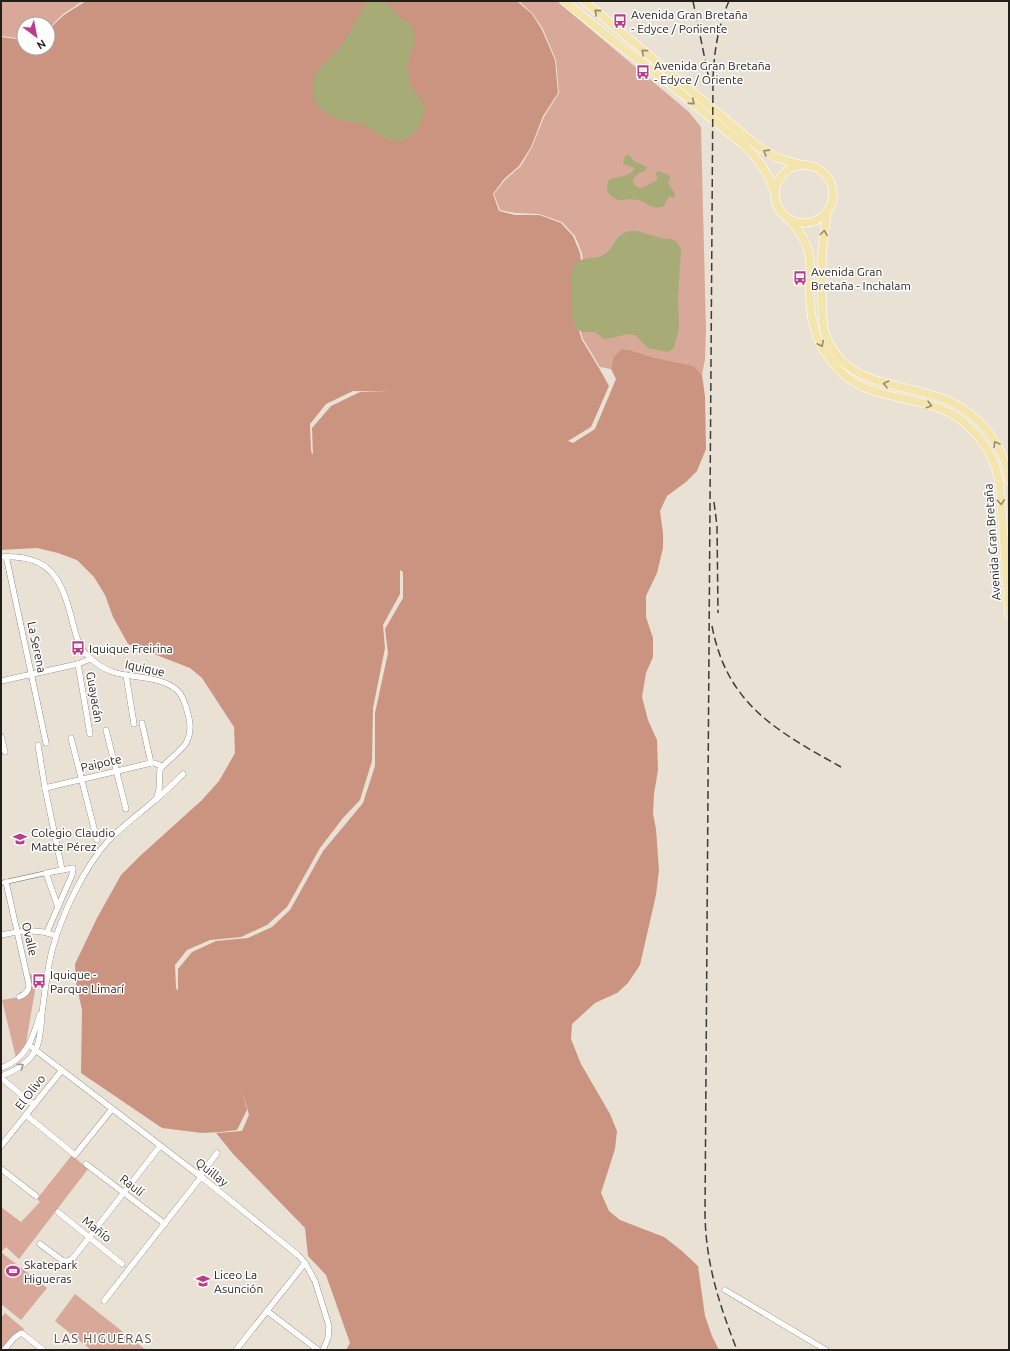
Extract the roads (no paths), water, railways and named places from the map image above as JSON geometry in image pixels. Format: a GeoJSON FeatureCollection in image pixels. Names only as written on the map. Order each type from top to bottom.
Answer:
{"type":"FeatureCollection","features":[{"type":"Feature","properties":{"kind":"main road"},"geometry":{"type":"LineString","coordinates":[[564,1],[665,80],[755,155],[763,166],[775,193],[778,206],[784,215],[789,219],[801,223],[810,223],[818,220],[827,212],[831,204],[833,188],[825,173],[819,168],[777,158],[756,145],[584,1]]}},
{"type":"Feature","properties":{"kind":"main road"},"geometry":{"type":"LineString","coordinates":[[775,193],[778,182],[785,172],[791,168],[803,165]]}},
{"type":"Feature","properties":{"kind":"main road","name":"Avenida Gran Bretaña"},"geometry":{"type":"LineString","coordinates":[[827,212],[823,246],[822,314],[825,333],[834,350],[847,366],[866,378],[941,398],[971,415],[986,429],[998,447],[1009,480]]}},
{"type":"Feature","properties":{"kind":"main road","name":"Avenida Gran Bretaña"},"geometry":{"type":"LineString","coordinates":[[789,219],[801,234],[808,248],[810,258],[810,302],[812,321],[819,342],[832,362],[848,378],[869,390],[888,396],[935,406],[955,415],[975,433],[991,456],[997,471],[1000,485],[1009,614]]}},
{"type":"Feature","properties":{"kind":"street","name":"Iquique"},"geometry":{"type":"LineString","coordinates":[[4,557],[24,557],[34,560],[44,566],[59,580],[68,602],[76,636],[83,651],[90,658],[103,668],[114,673],[162,682],[178,691],[183,699],[190,722],[191,731],[186,743],[162,766]]}},
{"type":"Feature","properties":{"kind":"street","name":"La Serena"},"geometry":{"type":"LineString","coordinates":[[4,557],[46,743]]}},
{"type":"Feature","properties":{"kind":"street"},"geometry":{"type":"LineString","coordinates":[[1,681],[78,664],[90,658]]}},
{"type":"Feature","properties":{"kind":"street","name":"Guayacán"},"geometry":{"type":"LineString","coordinates":[[78,664],[90,734]]}},
{"type":"Feature","properties":{"kind":"street"},"geometry":{"type":"LineString","coordinates":[[126,676],[134,724]]}},
{"type":"Feature","properties":{"kind":"street"},"geometry":{"type":"LineString","coordinates":[[142,723],[151,763]]}},
{"type":"Feature","properties":{"kind":"street"},"geometry":{"type":"LineString","coordinates":[[106,730],[126,808]]}},
{"type":"Feature","properties":{"kind":"street"},"geometry":{"type":"LineString","coordinates":[[1,736],[4,752]]}},
{"type":"Feature","properties":{"kind":"street"},"geometry":{"type":"LineString","coordinates":[[71,738],[97,840]]}},
{"type":"Feature","properties":{"kind":"street"},"geometry":{"type":"LineString","coordinates":[[38,745],[45,788],[62,870]]}},
{"type":"Feature","properties":{"kind":"street","name":"Paipote"},"geometry":{"type":"LineString","coordinates":[[45,788],[151,763],[162,766]]}},
{"type":"Feature","properties":{"kind":"street"},"geometry":{"type":"LineString","coordinates":[[156,800],[160,786],[159,771],[162,766]]}},
{"type":"Feature","properties":{"kind":"street"},"geometry":{"type":"LineString","coordinates":[[34,1105],[1,1077],[21,1066],[36,1050],[40,1035],[50,956],[56,936],[72,898],[96,857],[116,833],[156,800],[183,774]]}},
{"type":"Feature","properties":{"kind":"street"},"geometry":{"type":"LineString","coordinates":[[3,883],[73,868],[47,932]]}},
{"type":"Feature","properties":{"kind":"street"},"geometry":{"type":"LineString","coordinates":[[46,873],[58,907]]}},
{"type":"Feature","properties":{"kind":"street","name":"Ovalle"},"geometry":{"type":"LineString","coordinates":[[3,883],[17,931],[29,985],[25,994],[19,997]]}},
{"type":"Feature","properties":{"kind":"street"},"geometry":{"type":"LineString","coordinates":[[1,935],[17,931],[34,930],[47,932],[56,936]]}},
{"type":"Feature","properties":{"kind":"street"},"geometry":{"type":"LineString","coordinates":[[1,1068],[11,1064],[21,1056],[29,1044],[36,1029],[44,999]]}},
{"type":"Feature","properties":{"kind":"street","name":"Quillay"},"geometry":{"type":"LineString","coordinates":[[29,1044],[298,1255],[305,1263],[315,1281],[329,1326],[328,1338],[323,1350]]}},
{"type":"Feature","properties":{"kind":"street","name":"El Olivo"},"geometry":{"type":"LineString","coordinates":[[1,1146],[62,1070]]}},
{"type":"Feature","properties":{"kind":"street"},"geometry":{"type":"LineString","coordinates":[[26,1115],[75,1155],[112,1109]]}},
{"type":"Feature","properties":{"kind":"street"},"geometry":{"type":"LineString","coordinates":[[40,1244],[61,1260],[66,1262],[75,1256],[160,1146]]}},
{"type":"Feature","properties":{"kind":"street"},"geometry":{"type":"LineString","coordinates":[[104,1302],[218,1153]]}},
{"type":"Feature","properties":{"kind":"street","name":"Raulí"},"geometry":{"type":"LineString","coordinates":[[86,1164],[165,1224]]}},
{"type":"Feature","properties":{"kind":"street"},"geometry":{"type":"LineString","coordinates":[[1,1169],[36,1196]]}},
{"type":"Feature","properties":{"kind":"street","name":"Mañío"},"geometry":{"type":"LineString","coordinates":[[58,1212],[122,1264]]}},
{"type":"Feature","properties":{"kind":"street"},"geometry":{"type":"LineString","coordinates":[[236,1350],[305,1263]]}},
{"type":"Feature","properties":{"kind":"street"},"geometry":{"type":"LineString","coordinates":[[725,1290],[826,1350]]}},
{"type":"Feature","properties":{"kind":"street"},"geometry":{"type":"LineString","coordinates":[[267,1311],[318,1350]]}},
{"type":"Feature","properties":{"kind":"street"},"geometry":{"type":"LineString","coordinates":[[4,1350],[19,1334],[23,1334],[43,1350]]}},
{"type":"Feature","properties":{"kind":"railway"},"geometry":{"type":"LineString","coordinates":[[693,1],[709,79]]}},
{"type":"Feature","properties":{"kind":"railway"},"geometry":{"type":"LineString","coordinates":[[729,1],[717,39],[713,79],[705,1215],[708,1250],[715,1284],[719,1300],[737,1350]]}},
{"type":"Feature","properties":{"kind":"railway"},"geometry":{"type":"LineString","coordinates":[[714,502],[717,526],[718,613]]}},
{"type":"Feature","properties":{"kind":"railway"},"geometry":{"type":"LineString","coordinates":[[712,626],[719,653],[729,676],[743,696],[758,713],[796,741],[841,767]]}},
{"type":"Feature","properties":{"kind":"place","name":"Avenida Gran Bretaña - Edyce / Poniente"},"geometry":{"type":"Point","coordinates":[620,21]}},
{"type":"Feature","properties":{"kind":"place","name":"Avenida Gran Bretaña - Edyce / Oriente"},"geometry":{"type":"Point","coordinates":[643,72]}},
{"type":"Feature","properties":{"kind":"place","name":"Avenida Gran Bretaña - Inchalam"},"geometry":{"type":"Point","coordinates":[800,278]}},
{"type":"Feature","properties":{"kind":"place","name":"Iquique Freirina"},"geometry":{"type":"Point","coordinates":[78,648]}},
{"type":"Feature","properties":{"kind":"place","name":"Colegio Claudio Matte Pérez"},"geometry":{"type":"Point","coordinates":[20,839]}},
{"type":"Feature","properties":{"kind":"place","name":"Iquique - Parque Limarí"},"geometry":{"type":"Point","coordinates":[39,981]}},
{"type":"Feature","properties":{"kind":"place","name":"Skatepark Higueras"},"geometry":{"type":"Point","coordinates":[13,1271]}},
{"type":"Feature","properties":{"kind":"place","name":"Liceo La Asunción"},"geometry":{"type":"Point","coordinates":[203,1281]}},
{"type":"Feature","properties":{"kind":"district","name":"LAS HIGUERAS"},"geometry":{"type":"Point","coordinates":[103,1338]}}]}
